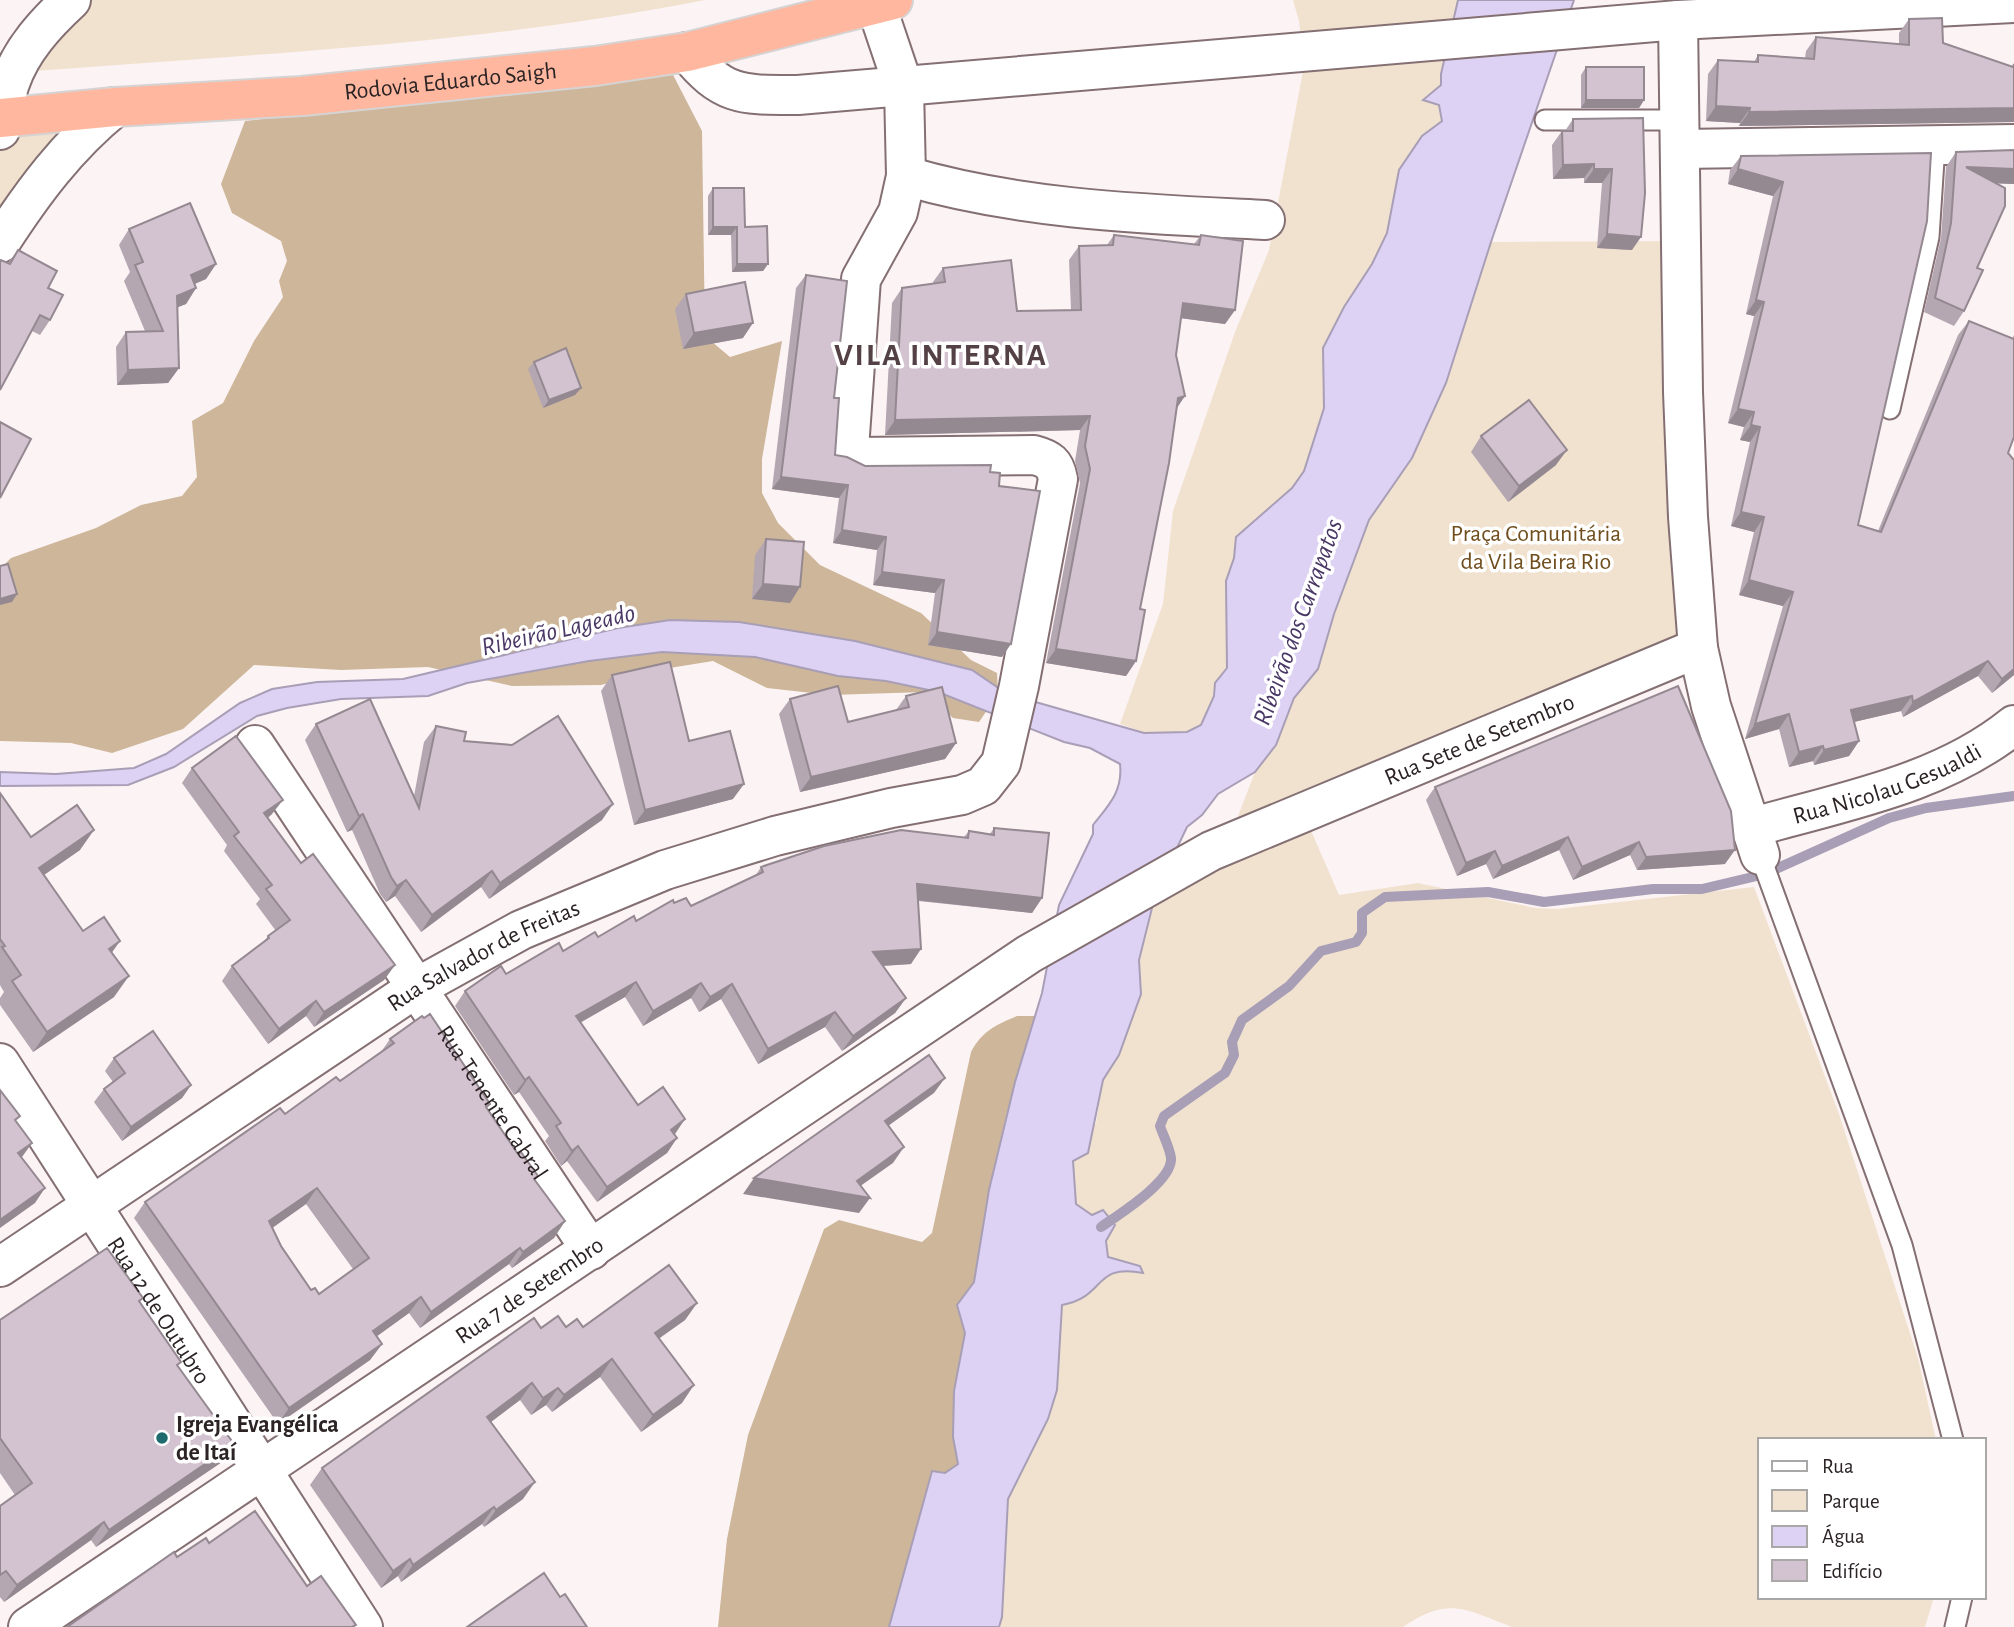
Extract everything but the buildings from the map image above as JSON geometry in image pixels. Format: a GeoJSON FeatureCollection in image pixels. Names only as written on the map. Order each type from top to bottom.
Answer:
{"type":"FeatureCollection","features":[{"type":"Feature","properties":{"kind":"highway","name":"Rodovia Eduardo Saigh"},"geometry":{"type":"LineString","coordinates":[[2,122],[115,107],[316,94],[595,66],[687,52],[884,2]]}},
{"type":"Feature","properties":{"kind":"street"},"geometry":{"type":"LineString","coordinates":[[2,122],[9,85],[18,67],[35,38],[71,0]]}},
{"type":"Feature","properties":{"kind":"street"},"geometry":{"type":"LineString","coordinates":[[884,2],[904,88],[906,176],[991,197],[1151,215],[1265,220]]}},
{"type":"Feature","properties":{"kind":"street"},"geometry":{"type":"LineString","coordinates":[[687,52],[706,76],[723,87],[744,93],[798,95],[904,88],[1678,19],[2014,3]]}},
{"type":"Feature","properties":{"kind":"street"},"geometry":{"type":"LineString","coordinates":[[1678,19],[1683,392],[1688,517],[1698,648],[1712,706],[1755,841]]}},
{"type":"Feature","properties":{"kind":"street"},"geometry":{"type":"LineString","coordinates":[[0,243],[59,160],[81,135],[115,107]]}},
{"type":"Feature","properties":{"kind":"street"},"geometry":{"type":"LineString","coordinates":[[1680,135],[1936,145],[2014,144]]}},
{"type":"Feature","properties":{"kind":"street","name":"Rua Salvador de Freitas"},"geometry":{"type":"LineString","coordinates":[[0,1267],[416,988],[521,930],[664,870],[775,836],[973,791],[992,777],[1001,763],[1019,686],[1058,479],[1055,467],[1048,458],[1034,455],[856,457],[848,443],[860,279],[898,212],[906,176]]}},
{"type":"Feature","properties":{"kind":"street","name":"Rua Sete de Setembro"},"geometry":{"type":"LineString","coordinates":[[1175,871],[1211,851],[1698,648]]}},
{"type":"Feature","properties":{"kind":"street","name":"Rua Nicolau Gesualdi"},"geometry":{"type":"LineString","coordinates":[[1755,841],[1950,765],[2014,725]]}},
{"type":"Feature","properties":{"kind":"street","name":"Rua Tenente Cabral"},"geometry":{"type":"LineString","coordinates":[[255,745],[591,1250]]}},
{"type":"Feature","properties":{"kind":"street","name":"Rua 7 de Setembro"},"geometry":{"type":"LineString","coordinates":[[28,1627],[1030,954],[1175,871]]}},
{"type":"Feature","properties":{"kind":"street","name":"Rua 12 de Outubro"},"geometry":{"type":"LineString","coordinates":[[0,1063],[363,1627]]}},
{"type":"Feature","properties":{"kind":"lane"},"geometry":{"type":"LineString","coordinates":[[1545,120],[1680,135]]}},
{"type":"Feature","properties":{"kind":"lane"},"geometry":{"type":"LineString","coordinates":[[1890,409],[1929,237],[1936,145]]}},
{"type":"Feature","properties":{"kind":"lane"},"geometry":{"type":"LineString","coordinates":[[1755,841],[1902,1245],[1952,1438]]}},
{"type":"Feature","properties":{"kind":"lane"},"geometry":{"type":"LineString","coordinates":[[1955,1627],[1962,1599]]}},
{"type":"Feature","properties":{"kind":"green space"},"geometry":{"type":"Polygon","coordinates":[[[79,0],[705,0],[532,28],[445,38],[7,73],[79,0]]]}},
{"type":"Feature","properties":{"kind":"green space"},"geometry":{"type":"Polygon","coordinates":[[[1293,0],[1458,0],[1441,74],[1441,85],[1423,99],[1439,105],[1443,121],[1422,136],[1399,170],[1387,233],[1323,348],[1324,408],[1304,471],[1292,488],[1236,537],[1234,558],[1226,581],[1227,668],[1215,683],[1214,695],[1201,725],[1187,732],[1145,733],[1120,724],[1163,604],[1173,511],[1235,332],[1269,250],[1304,66],[1299,21],[1293,0]]]}},
{"type":"Feature","properties":{"kind":"green space"},"geometry":{"type":"Polygon","coordinates":[[[102,112],[0,219],[0,114],[102,112]]]}},
{"type":"Feature","properties":{"kind":"green space","name":"Praça Comunitária da Vila Beira Rio"},"geometry":{"type":"Polygon","coordinates":[[[1680,241],[1695,647],[1230,837],[1255,772],[1276,745],[1294,699],[1318,669],[1334,614],[1369,520],[1412,458],[1446,383],[1491,242],[1680,241]]]}},
{"type":"Feature","properties":{"kind":"green space"},"geometry":{"type":"Polygon","coordinates":[[[1306,819],[1339,895],[1418,883],[1535,908],[1557,909],[1754,887],[1839,1114],[1918,1358],[1936,1438],[1758,1438],[1758,1599],[1933,1599],[1925,1627],[1512,1627],[1469,1611],[1445,1609],[1419,1617],[1403,1627],[999,1627],[1002,1617],[1008,1499],[1048,1419],[1058,1357],[1062,1305],[1085,1297],[1102,1278],[1113,1271],[1143,1273],[1140,1266],[1108,1257],[1098,1227],[1076,1204],[1073,1160],[1096,1123],[1103,1080],[1119,1055],[1141,994],[1139,960],[1156,892],[1306,819]]]}},
{"type":"Feature","properties":{"kind":"shaded area"},"geometry":{"type":"Polygon","coordinates":[[[670,69],[702,131],[705,336],[730,357],[782,341],[762,459],[762,493],[778,523],[820,565],[921,613],[971,660],[997,673],[998,694],[979,722],[953,718],[925,692],[830,695],[767,688],[713,661],[657,670],[601,685],[512,686],[428,667],[341,670],[254,665],[183,729],[112,753],[71,743],[0,741],[0,569],[11,558],[96,528],[141,505],[182,496],[197,477],[192,421],[223,403],[254,341],[283,297],[279,281],[287,261],[281,241],[232,213],[221,184],[245,121],[670,69]]]}},
{"type":"Feature","properties":{"kind":"shaded area"},"geometry":{"type":"Polygon","coordinates":[[[1017,1016],[1035,1016],[1007,1112],[989,1190],[974,1282],[957,1305],[965,1333],[954,1391],[953,1437],[958,1464],[945,1473],[932,1472],[889,1627],[718,1627],[727,1539],[748,1435],[824,1229],[839,1220],[922,1242],[932,1233],[971,1052],[990,1030],[1017,1016]]]}},
{"type":"Feature","properties":{"kind":"water","name":"Ribeirão dos Carrapatos"},"geometry":{"type":"Polygon","coordinates":[[[1458,0],[1574,0],[1446,383],[1412,458],[1369,520],[1334,614],[1318,669],[1294,698],[1276,745],[1255,772],[1218,794],[1202,815],[1187,827],[1156,892],[1139,960],[1141,994],[1119,1055],[1103,1080],[1088,1153],[1073,1161],[1076,1204],[1092,1215],[1103,1210],[1115,1225],[1106,1241],[1108,1257],[1140,1266],[1143,1273],[1115,1273],[1086,1295],[1062,1305],[1057,1390],[1048,1419],[1008,1499],[1002,1617],[999,1627],[889,1627],[932,1471],[945,1473],[958,1464],[953,1437],[954,1391],[965,1333],[957,1305],[974,1282],[989,1190],[1015,1082],[1042,993],[1059,905],[1093,834],[1093,825],[1117,790],[1120,764],[1090,748],[1064,742],[938,692],[886,681],[838,676],[755,657],[662,652],[589,661],[467,683],[428,696],[341,699],[287,708],[257,716],[174,767],[128,785],[0,786],[0,772],[56,774],[134,768],[166,754],[240,703],[272,689],[317,682],[403,679],[618,628],[670,620],[739,622],[855,641],[972,670],[1000,689],[1032,701],[1144,733],[1187,732],[1201,725],[1214,696],[1215,683],[1227,668],[1226,581],[1234,558],[1236,537],[1292,488],[1304,471],[1324,408],[1323,348],[1387,233],[1399,170],[1422,136],[1442,121],[1439,105],[1423,100],[1441,85],[1441,74],[1458,0]]]}},
{"type":"Feature","properties":{"kind":"waterway"},"geometry":{"type":"LineString","coordinates":[[1776,869],[1889,818],[1926,808],[2014,796]]}},
{"type":"Feature","properties":{"kind":"waterway"},"geometry":{"type":"LineString","coordinates":[[1101,1227],[1143,1197],[1163,1177],[1171,1158],[1160,1126],[1164,1116],[1225,1073],[1234,1055],[1232,1042],[1242,1020],[1289,986],[1321,951],[1356,942],[1362,933],[1362,913],[1385,897],[1488,892],[1544,902],[1653,889],[1702,889],[1761,875]]}},
{"type":"Feature","properties":{"kind":"place","name":"Igreja Evangélica de Itaí"},"geometry":{"type":"Point","coordinates":[162,1438]}},
{"type":"Feature","properties":{"kind":"district","name":"VILA INTERNA"},"geometry":{"type":"Point","coordinates":[941,354]}},
{"type":"Feature","properties":{"kind":"water label","name":"Ribeirão Lageado"},"geometry":{"type":"Point","coordinates":[558,629]}}]}
